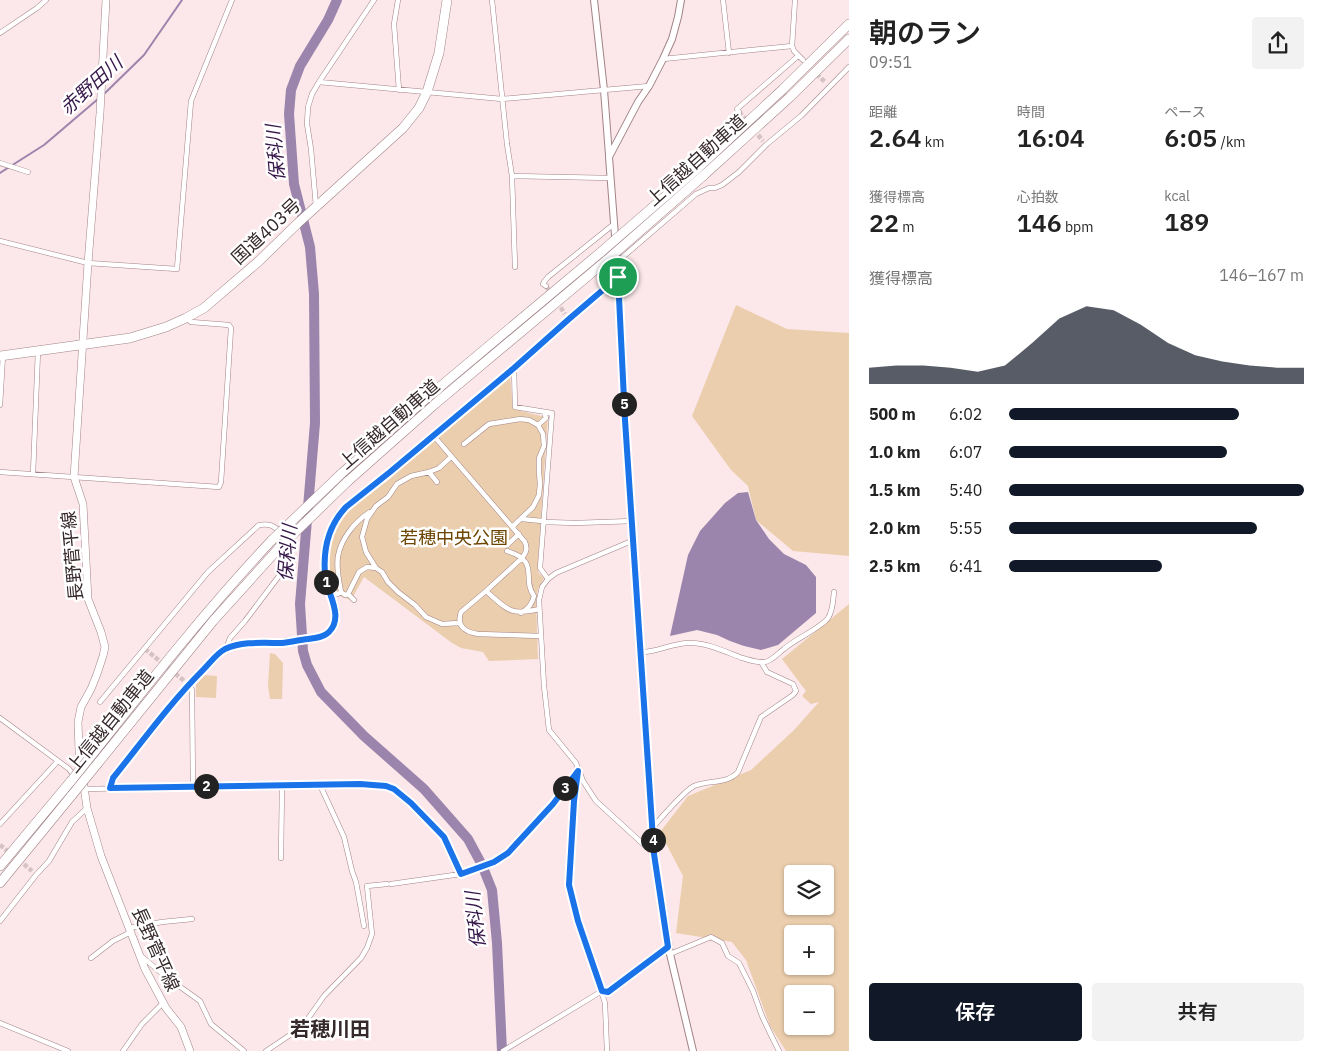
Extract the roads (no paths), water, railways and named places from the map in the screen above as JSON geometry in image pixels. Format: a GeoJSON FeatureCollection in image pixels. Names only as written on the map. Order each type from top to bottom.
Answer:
{"type":"FeatureCollection","features":[{"type":"Feature","properties":{"kind":"highway","name":"国道403号"},"geometry":{"type":"LineString","coordinates":[[2,356],[130,338],[166,327],[186,318],[204,308],[229,288],[403,128],[419,108],[427,92],[438,53],[447,0]]}},
{"type":"Feature","properties":{"kind":"highway","name":"上信越自動車道"},"geometry":{"type":"LineString","coordinates":[[0,866],[71,781],[181,642],[272,540],[341,474],[422,402],[698,168],[849,24]]}},
{"type":"Feature","properties":{"kind":"highway","name":"上信越自動車道"},"geometry":{"type":"LineString","coordinates":[[0,883],[213,621],[279,548],[347,482],[442,398],[704,176],[790,97],[849,39]]}},
{"type":"Feature","properties":{"kind":"main road","name":"長野菅平線"},"geometry":{"type":"LineString","coordinates":[[106,0],[74,477],[83,504],[88,599],[105,647],[97,674],[79,715],[78,741],[87,808],[101,856],[145,969],[163,1002],[182,1027],[190,1051]]}},
{"type":"Feature","properties":{"kind":"main road"},"geometry":{"type":"LineString","coordinates":[[594,0],[604,90],[617,262],[625,420],[654,854],[669,950],[693,1051]]}},
{"type":"Feature","properties":{"kind":"main road"},"geometry":{"type":"LineString","coordinates":[[609,157],[663,59],[672,39],[681,0]]}},
{"type":"Feature","properties":{"kind":"main road"},"geometry":{"type":"LineString","coordinates":[[284,642],[321,637],[333,627],[336,612],[324,572],[327,540],[339,514],[514,368],[567,316],[618,277]]}},
{"type":"Feature","properties":{"kind":"street"},"geometry":{"type":"LineString","coordinates":[[0,33],[46,0]]}},
{"type":"Feature","properties":{"kind":"street"},"geometry":{"type":"LineString","coordinates":[[0,241],[88,263],[177,269],[191,101],[232,0]]}},
{"type":"Feature","properties":{"kind":"street"},"geometry":{"type":"LineString","coordinates":[[316,206],[312,149],[307,124],[308,107],[312,94],[319,82],[374,0]]}},
{"type":"Feature","properties":{"kind":"street"},"geometry":{"type":"LineString","coordinates":[[398,0],[394,24],[399,90]]}},
{"type":"Feature","properties":{"kind":"street"},"geometry":{"type":"LineString","coordinates":[[492,0],[512,176],[515,267]]}},
{"type":"Feature","properties":{"kind":"street"},"geometry":{"type":"LineString","coordinates":[[723,0],[730,53]]}},
{"type":"Feature","properties":{"kind":"street"},"geometry":{"type":"LineString","coordinates":[[795,0],[792,46],[803,60]]}},
{"type":"Feature","properties":{"kind":"street"},"geometry":{"type":"LineString","coordinates":[[663,59],[792,46]]}},
{"type":"Feature","properties":{"kind":"street"},"geometry":{"type":"LineString","coordinates":[[739,112],[737,110],[798,56]]}},
{"type":"Feature","properties":{"kind":"street"},"geometry":{"type":"LineString","coordinates":[[617,262],[696,194],[722,185],[739,172],[765,142],[801,116],[849,67]]}},
{"type":"Feature","properties":{"kind":"street"},"geometry":{"type":"LineString","coordinates":[[319,82],[502,99],[649,86]]}},
{"type":"Feature","properties":{"kind":"street"},"geometry":{"type":"LineString","coordinates":[[825,82],[830,87]]}},
{"type":"Feature","properties":{"kind":"street"},"geometry":{"type":"LineString","coordinates":[[1,164],[28,172]]}},
{"type":"Feature","properties":{"kind":"street"},"geometry":{"type":"LineString","coordinates":[[512,176],[610,178]]}},
{"type":"Feature","properties":{"kind":"street"},"geometry":{"type":"LineString","coordinates":[[546,286],[543,284],[548,277],[614,224]]}},
{"type":"Feature","properties":{"kind":"street"},"geometry":{"type":"LineString","coordinates":[[0,472],[219,487],[221,482],[231,328],[229,326],[191,322],[186,318]]}},
{"type":"Feature","properties":{"kind":"street"},"geometry":{"type":"LineString","coordinates":[[32,474],[38,351]]}},
{"type":"Feature","properties":{"kind":"street"},"geometry":{"type":"LineString","coordinates":[[0,405],[2,356]]}},
{"type":"Feature","properties":{"kind":"street"},"geometry":{"type":"LineString","coordinates":[[514,368],[515,407],[552,413],[540,568],[548,579]]}},
{"type":"Feature","properties":{"kind":"street"},"geometry":{"type":"LineString","coordinates":[[544,412],[546,418],[552,422]]}},
{"type":"Feature","properties":{"kind":"street"},"geometry":{"type":"LineString","coordinates":[[538,426],[546,418]]}},
{"type":"Feature","properties":{"kind":"street"},"geometry":{"type":"LineString","coordinates":[[464,444],[489,424],[520,419],[529,420],[538,426],[543,434],[544,446],[539,458],[540,490],[538,499],[533,508],[512,527]]}},
{"type":"Feature","properties":{"kind":"street"},"geometry":{"type":"LineString","coordinates":[[433,435],[526,542],[527,547],[527,552],[522,558],[461,612],[459,623],[468,632],[478,634],[541,636]]}},
{"type":"Feature","properties":{"kind":"street"},"geometry":{"type":"LineString","coordinates":[[341,592],[338,555],[346,535],[363,516],[388,497],[397,484],[411,476],[439,468],[451,457]]}},
{"type":"Feature","properties":{"kind":"street"},"geometry":{"type":"LineString","coordinates":[[429,472],[437,482]]}},
{"type":"Feature","properties":{"kind":"street"},"geometry":{"type":"LineString","coordinates":[[373,510],[367,519],[362,537],[366,552],[376,568],[382,572],[388,582],[398,592],[426,616],[442,624],[459,623]]}},
{"type":"Feature","properties":{"kind":"street"},"geometry":{"type":"LineString","coordinates":[[522,519],[576,523],[633,521]]}},
{"type":"Feature","properties":{"kind":"street"},"geometry":{"type":"LineString","coordinates":[[100,702],[208,572],[259,525],[272,525],[282,537],[285,548],[282,572],[230,638],[226,649]]}},
{"type":"Feature","properties":{"kind":"street"},"geometry":{"type":"LineString","coordinates":[[507,544],[518,534]]}},
{"type":"Feature","properties":{"kind":"street"},"geometry":{"type":"LineString","coordinates":[[634,540],[567,568],[548,579],[542,587],[539,609],[549,730],[576,763],[590,794],[654,854]]}},
{"type":"Feature","properties":{"kind":"street"},"geometry":{"type":"LineString","coordinates":[[507,551],[522,558],[529,571],[531,592],[534,596],[532,604],[521,613]]}},
{"type":"Feature","properties":{"kind":"street"},"geometry":{"type":"LineString","coordinates":[[348,594],[359,572],[367,567],[376,568]]}},
{"type":"Feature","properties":{"kind":"street"},"geometry":{"type":"LineString","coordinates":[[486,591],[509,610],[521,613],[539,609]]}},
{"type":"Feature","properties":{"kind":"street"},"geometry":{"type":"LineString","coordinates":[[329,592],[348,594],[354,600]]}},
{"type":"Feature","properties":{"kind":"street"},"geometry":{"type":"LineString","coordinates":[[642,652],[650,652],[688,642],[755,661],[766,662],[771,660],[791,642],[824,622],[832,610],[834,592]]}},
{"type":"Feature","properties":{"kind":"street"},"geometry":{"type":"LineString","coordinates":[[110,788],[113,778],[188,684],[219,653],[238,645],[284,642]]}},
{"type":"Feature","properties":{"kind":"street"},"geometry":{"type":"LineString","coordinates":[[652,827],[694,786],[734,778],[761,717],[796,691],[793,684],[768,672],[761,662]]}},
{"type":"Feature","properties":{"kind":"street"},"geometry":{"type":"LineString","coordinates":[[188,684],[192,690],[193,786]]}},
{"type":"Feature","properties":{"kind":"street"},"geometry":{"type":"LineString","coordinates":[[0,718],[69,769],[84,789],[360,784],[386,786],[394,789],[424,815],[444,837],[461,874]]}},
{"type":"Feature","properties":{"kind":"street"},"geometry":{"type":"LineString","coordinates":[[0,824],[58,760]]}},
{"type":"Feature","properties":{"kind":"street"},"geometry":{"type":"LineString","coordinates":[[266,1051],[304,1024],[324,996],[361,958],[372,934],[367,886],[461,874],[494,862],[508,853],[522,839],[553,804],[578,771]]}},
{"type":"Feature","properties":{"kind":"street"},"geometry":{"type":"LineString","coordinates":[[578,771],[574,801],[569,885],[581,930],[605,1003],[607,1051]]}},
{"type":"Feature","properties":{"kind":"street"},"geometry":{"type":"LineString","coordinates":[[281,858],[282,785]]}},
{"type":"Feature","properties":{"kind":"street"},"geometry":{"type":"LineString","coordinates":[[320,785],[344,837],[356,882],[364,926]]}},
{"type":"Feature","properties":{"kind":"street"},"geometry":{"type":"LineString","coordinates":[[0,921],[34,873],[49,861],[72,822],[87,808]]}},
{"type":"Feature","properties":{"kind":"street"},"geometry":{"type":"LineString","coordinates":[[91,958],[130,930],[162,922],[192,919]]}},
{"type":"Feature","properties":{"kind":"street"},"geometry":{"type":"LineString","coordinates":[[503,1051],[602,991],[608,992],[669,950],[711,937],[722,943],[728,956],[739,963],[779,1051]]}},
{"type":"Feature","properties":{"kind":"street"},"geometry":{"type":"LineString","coordinates":[[139,954],[165,976],[200,1000],[211,1024],[244,1051]]}},
{"type":"Feature","properties":{"kind":"street"},"geometry":{"type":"LineString","coordinates":[[123,1051],[142,1024],[163,1002]]}},
{"type":"Feature","properties":{"kind":"street"},"geometry":{"type":"LineString","coordinates":[[0,1024],[68,1051]]}},
{"type":"Feature","properties":{"kind":"waterway","name":"赤野田川"},"geometry":{"type":"LineString","coordinates":[[103,95],[144,55],[182,0]]}},
{"type":"Feature","properties":{"kind":"waterway","name":"保科川"},"geometry":{"type":"LineString","coordinates":[[337,0],[328,20],[300,66],[291,90],[289,114],[294,184],[310,247],[314,294],[315,423],[300,604],[303,651],[307,665],[321,692],[364,736],[424,789],[468,839],[482,865],[492,890],[497,943],[502,1051]]}},
{"type":"Feature","properties":{"kind":"waterway","name":"赤野田川"},"geometry":{"type":"LineString","coordinates":[[0,173],[44,145],[98,99]]}},
{"type":"Feature","properties":{"kind":"tunnel"},"geometry":{"type":"LineString","coordinates":[[807,65],[825,82]]}},
{"type":"Feature","properties":{"kind":"tunnel"},"geometry":{"type":"LineString","coordinates":[[739,112],[748,122]]}},
{"type":"Feature","properties":{"kind":"tunnel"},"geometry":{"type":"LineString","coordinates":[[754,130],[763,141]]}},
{"type":"Feature","properties":{"kind":"tunnel"},"geometry":{"type":"LineString","coordinates":[[546,286],[565,314]]}},
{"type":"Feature","properties":{"kind":"tunnel"},"geometry":{"type":"LineString","coordinates":[[145,649],[188,684]]}},
{"type":"Feature","properties":{"kind":"tunnel"},"geometry":{"type":"LineString","coordinates":[[0,845],[11,854]]}},
{"type":"Feature","properties":{"kind":"tunnel"},"geometry":{"type":"LineString","coordinates":[[19,860],[32,871]]}},
{"type":"Feature","properties":{"kind":"district","name":"若穂川田"},"geometry":{"type":"Point","coordinates":[330,1028]}},
{"type":"Feature","properties":{"kind":"park label","name":"若穂中央公園"},"geometry":{"type":"Point","coordinates":[454,537]}}]}
